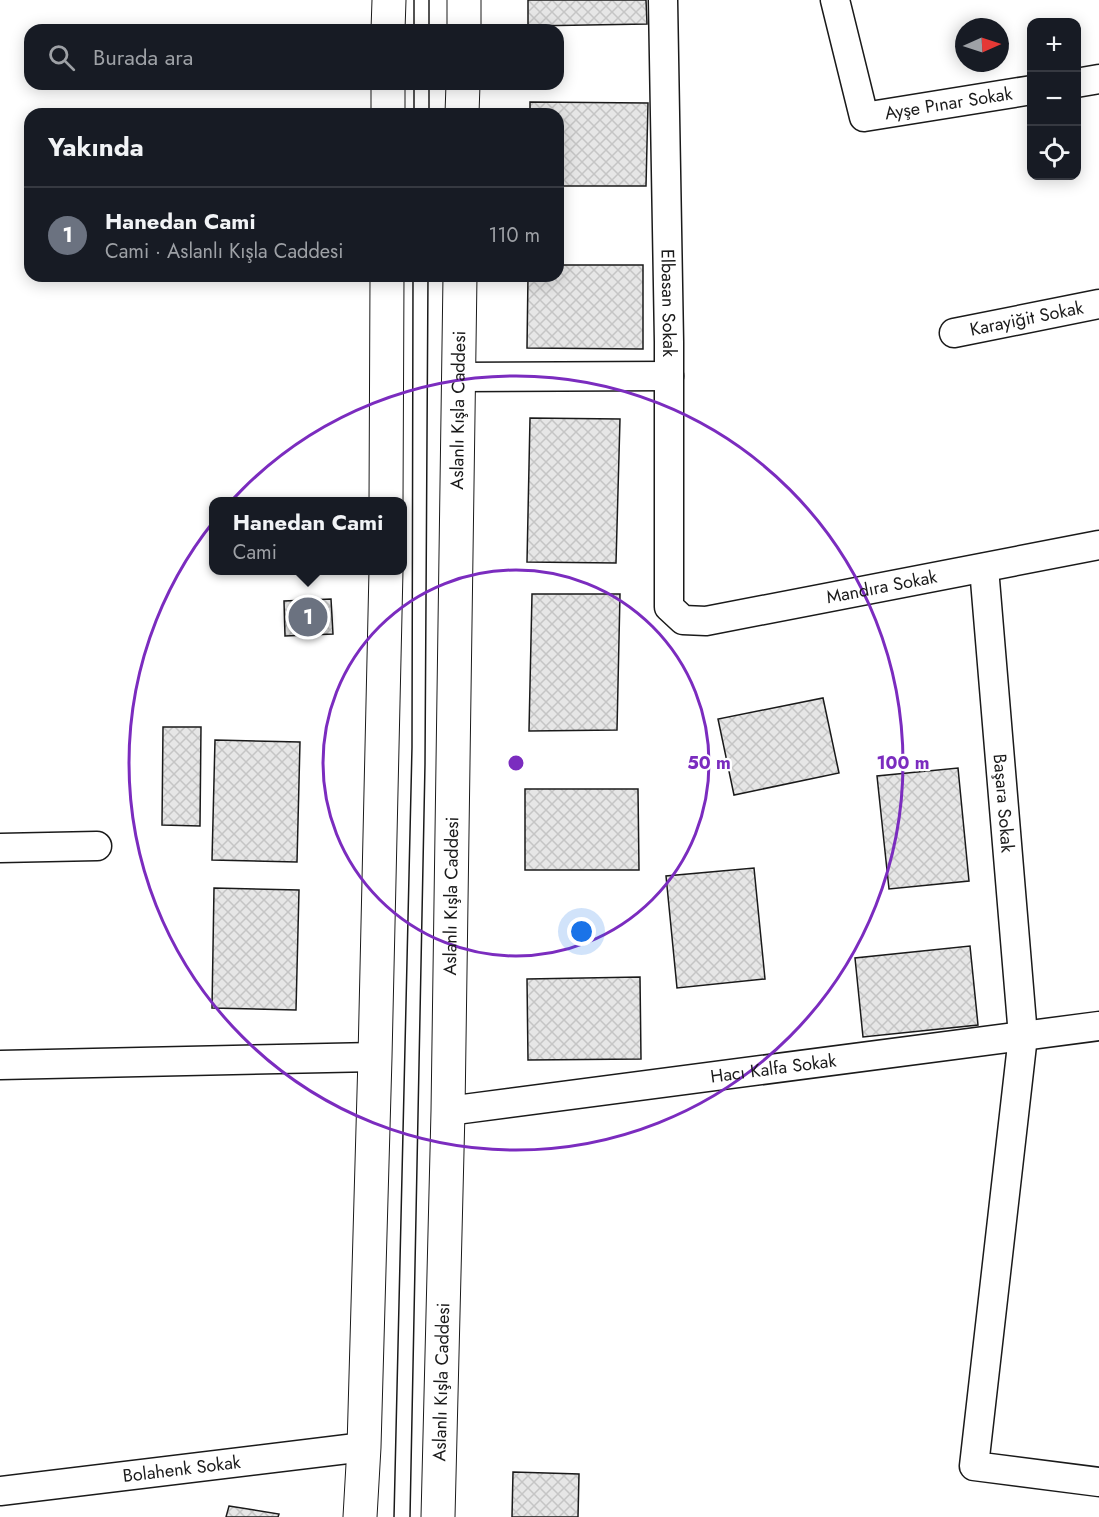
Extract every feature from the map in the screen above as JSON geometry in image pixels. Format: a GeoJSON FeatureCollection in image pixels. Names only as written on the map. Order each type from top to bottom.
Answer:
{"type":"FeatureCollection","features":[{"type":"Feature","properties":{"kind":"main road"},"geometry":{"type":"LineString","coordinates":[[388,0],[388,24]]}},
{"type":"Feature","properties":{"kind":"main road"},"geometry":{"type":"LineString","coordinates":[[464,0],[464,24]]}},
{"type":"Feature","properties":{"kind":"main road"},"geometry":{"type":"LineString","coordinates":[[388,90],[388,108]]}},
{"type":"Feature","properties":{"kind":"main road"},"geometry":{"type":"LineString","coordinates":[[462,108],[463,90]]}},
{"type":"Feature","properties":{"kind":"main road"},"geometry":{"type":"LineString","coordinates":[[386,497],[387,282]]}},
{"type":"Feature","properties":{"kind":"main road","name":"Aslanlı Kışla Caddesi"},"geometry":{"type":"LineString","coordinates":[[438,1517],[448,1111],[460,282]]}},
{"type":"Feature","properties":{"kind":"main road"},"geometry":{"type":"LineString","coordinates":[[360,1517],[375,1057],[386,575]]}},
{"type":"Feature","properties":{"kind":"street","name":"Elbasan Sokak"},"geometry":{"type":"LineString","coordinates":[[663,0],[669,376],[669,607]]}},
{"type":"Feature","properties":{"kind":"street","name":"Ayşe Pınar Sokak"},"geometry":{"type":"LineString","coordinates":[[835,0],[864,117],[1027,91]]}},
{"type":"Feature","properties":{"kind":"street"},"geometry":{"type":"LineString","coordinates":[[1081,82],[1099,80]]}},
{"type":"Feature","properties":{"kind":"street","name":"Karayiğit Sokak"},"geometry":{"type":"LineString","coordinates":[[954,333],[1099,304]]}},
{"type":"Feature","properties":{"kind":"street"},"geometry":{"type":"LineString","coordinates":[[458,377],[669,376]]}},
{"type":"Feature","properties":{"kind":"street","name":"Mandıra Sokak"},"geometry":{"type":"LineString","coordinates":[[669,607],[683,620],[706,621],[1099,545]]}},
{"type":"Feature","properties":{"kind":"street","name":"Başara Sokak"},"geometry":{"type":"LineString","coordinates":[[984,568],[1023,1036],[974,1466],[1099,1482]]}},
{"type":"Feature","properties":{"kind":"street"},"geometry":{"type":"LineString","coordinates":[[0,848],[97,846]]}},
{"type":"Feature","properties":{"kind":"street","name":"Hacı Kalfa Sokak"},"geometry":{"type":"LineString","coordinates":[[448,1111],[1099,1026]]}},
{"type":"Feature","properties":{"kind":"street"},"geometry":{"type":"LineString","coordinates":[[0,1065],[375,1057]]}},
{"type":"Feature","properties":{"kind":"street","name":"Bolahenk Sokak"},"geometry":{"type":"LineString","coordinates":[[0,1491],[364,1448]]}},
{"type":"Feature","properties":{"kind":"building"},"geometry":{"type":"Polygon","coordinates":[[[528,0],[646,0],[647,24],[528,24],[528,0]]]}},
{"type":"Feature","properties":{"kind":"building"},"geometry":{"type":"Polygon","coordinates":[[[530,102],[648,103],[646,186],[564,186],[564,108],[530,108],[530,102]]]}},
{"type":"Feature","properties":{"kind":"building"},"geometry":{"type":"Polygon","coordinates":[[[564,265],[643,265],[643,349],[527,348],[528,282],[564,282],[564,265]]]}},
{"type":"Feature","properties":{"kind":"building"},"geometry":{"type":"Polygon","coordinates":[[[530,418],[620,419],[616,563],[527,562],[530,418]]]}},
{"type":"Feature","properties":{"kind":"building"},"geometry":{"type":"Polygon","coordinates":[[[532,594],[620,594],[617,730],[529,731],[532,594]]]}},
{"type":"Feature","properties":{"kind":"building"},"geometry":{"type":"Polygon","coordinates":[[[331,599],[333,634],[285,636],[284,601],[331,599]]]}},
{"type":"Feature","properties":{"kind":"building"},"geometry":{"type":"Polygon","coordinates":[[[823,698],[839,773],[734,795],[718,719],[823,698]]]}},
{"type":"Feature","properties":{"kind":"building"},"geometry":{"type":"Polygon","coordinates":[[[163,727],[201,727],[200,826],[162,825],[163,727]]]}},
{"type":"Feature","properties":{"kind":"building"},"geometry":{"type":"Polygon","coordinates":[[[215,740],[300,742],[297,862],[212,860],[215,740]]]}},
{"type":"Feature","properties":{"kind":"building"},"geometry":{"type":"Polygon","coordinates":[[[958,768],[969,881],[889,889],[877,776],[958,768]]]}},
{"type":"Feature","properties":{"kind":"building"},"geometry":{"type":"Polygon","coordinates":[[[525,789],[638,789],[639,870],[525,870],[525,789]]]}},
{"type":"Feature","properties":{"kind":"building"},"geometry":{"type":"Polygon","coordinates":[[[754,868],[765,979],[677,988],[666,876],[754,868]]]}},
{"type":"Feature","properties":{"kind":"building"},"geometry":{"type":"Polygon","coordinates":[[[214,888],[299,890],[296,1010],[212,1008],[214,888]]]}},
{"type":"Feature","properties":{"kind":"building"},"geometry":{"type":"Polygon","coordinates":[[[970,946],[978,1025],[863,1037],[855,958],[970,946]]]}},
{"type":"Feature","properties":{"kind":"building"},"geometry":{"type":"Polygon","coordinates":[[[640,977],[641,1059],[528,1060],[527,979],[640,977]]]}},
{"type":"Feature","properties":{"kind":"building"},"geometry":{"type":"Polygon","coordinates":[[[513,1472],[579,1474],[578,1517],[512,1517],[513,1472]]]}},
{"type":"Feature","properties":{"kind":"building"},"geometry":{"type":"Polygon","coordinates":[[[229,1506],[279,1514],[278,1517],[226,1517],[229,1506]]]}},
{"type":"Feature","properties":{"kind":"tram line"},"geometry":{"type":"LineString","coordinates":[[414,0],[414,24]]}},
{"type":"Feature","properties":{"kind":"tram line"},"geometry":{"type":"LineString","coordinates":[[429,0],[429,24]]}},
{"type":"Feature","properties":{"kind":"tram line"},"geometry":{"type":"LineString","coordinates":[[414,90],[414,108]]}},
{"type":"Feature","properties":{"kind":"tram line"},"geometry":{"type":"LineString","coordinates":[[429,90],[429,108]]}},
{"type":"Feature","properties":{"kind":"tram line"},"geometry":{"type":"LineString","coordinates":[[394,1517],[412,747],[413,282]]}},
{"type":"Feature","properties":{"kind":"tram line"},"geometry":{"type":"LineString","coordinates":[[410,1517],[425,764],[428,282]]}},
{"type":"Feature","properties":{"kind":"place","name":"Hanedan Cami"},"geometry":{"type":"Point","coordinates":[308,617]}}]}
